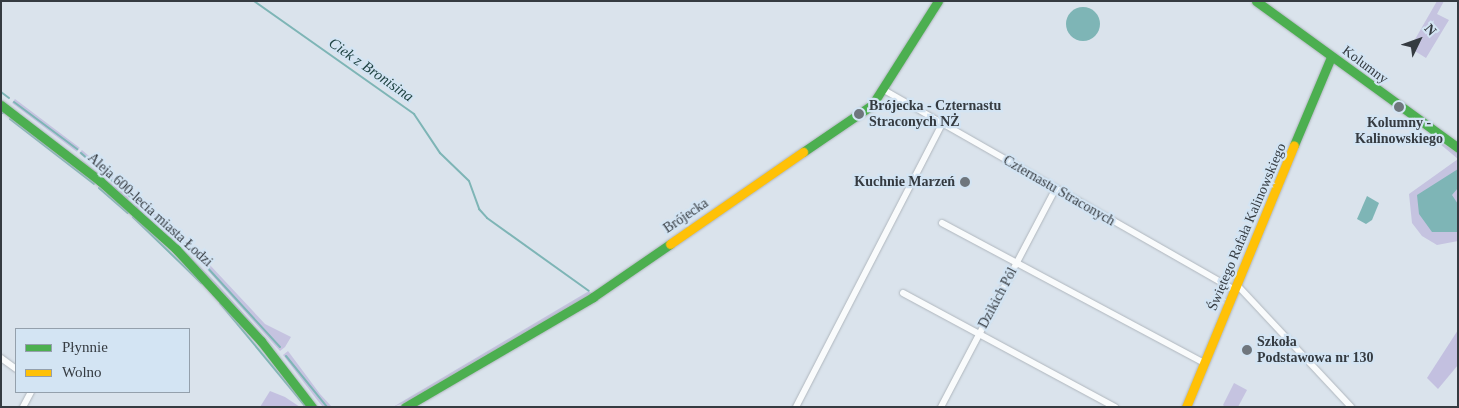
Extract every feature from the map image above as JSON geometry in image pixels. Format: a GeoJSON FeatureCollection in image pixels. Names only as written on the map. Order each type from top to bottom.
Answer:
{"type":"FeatureCollection","features":[{"type":"Feature","properties":{"kind":"street","name":"Brójecka"},"geometry":{"type":"LineString","coordinates":[[405,407],[593,296],[872,105],[884,90],[938,1]]}},
{"type":"Feature","properties":{"kind":"street","name":"Kolumny"},"geometry":{"type":"LineString","coordinates":[[1256,1],[1458,148]]}},
{"type":"Feature","properties":{"kind":"street","name":"Świętego Rafała Kalinowskiego"},"geometry":{"type":"LineString","coordinates":[[1186,407],[1331,57]]}},
{"type":"Feature","properties":{"kind":"street","name":"Czternastu Straconych"},"geometry":{"type":"LineString","coordinates":[[884,90],[1055,190],[1236,287],[1351,407]]}},
{"type":"Feature","properties":{"kind":"street","name":"Aleja 600-lecia miasta Łodzi"},"geometry":{"type":"LineString","coordinates":[[1,105],[100,181],[176,249],[244,321],[314,407]]}},
{"type":"Feature","properties":{"kind":"street"},"geometry":{"type":"LineString","coordinates":[[796,407],[942,124]]}},
{"type":"Feature","properties":{"kind":"street","name":"Dzikich Pól"},"geometry":{"type":"LineString","coordinates":[[941,407],[1055,190]]}},
{"type":"Feature","properties":{"kind":"street"},"geometry":{"type":"LineString","coordinates":[[942,223],[1204,363]]}},
{"type":"Feature","properties":{"kind":"street"},"geometry":{"type":"LineString","coordinates":[[903,293],[1115,407]]}},
{"type":"Feature","properties":{"kind":"street"},"geometry":{"type":"LineString","coordinates":[[1,358],[15,368]]}},
{"type":"Feature","properties":{"kind":"street"},"geometry":{"type":"LineString","coordinates":[[23,407],[30,393]]}},
{"type":"Feature","properties":{"kind":"shaded area"},"geometry":{"type":"Polygon","coordinates":[[[1437,1],[1444,1],[1437,14],[1449,20],[1426,58],[1410,48],[1437,1]]]}},
{"type":"Feature","properties":{"kind":"shaded area"},"geometry":{"type":"Polygon","coordinates":[[[1083,7],[1090,8],[1095,12],[1099,17],[1099,31],[1095,36],[1090,40],[1083,41],[1076,40],[1071,36],[1067,31],[1066,24],[1067,17],[1071,12],[1076,8],[1083,7]]]}},
{"type":"Feature","properties":{"kind":"shaded area"},"geometry":{"type":"Polygon","coordinates":[[[15,99],[80,148],[77,152],[12,103],[15,99]]]}},
{"type":"Feature","properties":{"kind":"shaded area"},"geometry":{"type":"Polygon","coordinates":[[[1434,139],[1458,153],[1458,159],[1434,139]]]}},
{"type":"Feature","properties":{"kind":"shaded area"},"geometry":{"type":"Polygon","coordinates":[[[82,150],[195,249],[265,324],[291,337],[285,347],[280,351],[194,255],[79,153],[82,150]]]}},
{"type":"Feature","properties":{"kind":"shaded area"},"geometry":{"type":"Polygon","coordinates":[[[77,156],[123,193],[174,240],[220,287],[279,353],[175,243],[77,156]]]}},
{"type":"Feature","properties":{"kind":"shaded area"},"geometry":{"type":"Polygon","coordinates":[[[1458,159],[1458,241],[1437,245],[1422,236],[1412,223],[1409,194],[1458,159]]]}},
{"type":"Feature","properties":{"kind":"shaded area"},"geometry":{"type":"Polygon","coordinates":[[[1458,169],[1458,188],[1452,195],[1458,204],[1458,232],[1432,232],[1419,214],[1417,195],[1458,169]]]}},
{"type":"Feature","properties":{"kind":"shaded area"},"geometry":{"type":"Polygon","coordinates":[[[1367,196],[1379,203],[1372,220],[1366,224],[1357,219],[1367,196]]]}},
{"type":"Feature","properties":{"kind":"shaded area"},"geometry":{"type":"Polygon","coordinates":[[[589,291],[592,294],[411,400],[393,407],[589,291]]]}},
{"type":"Feature","properties":{"kind":"shaded area"},"geometry":{"type":"Polygon","coordinates":[[[1458,330],[1458,365],[1438,389],[1427,378],[1458,330]]]}},
{"type":"Feature","properties":{"kind":"shaded area"},"geometry":{"type":"Polygon","coordinates":[[[288,351],[332,407],[323,407],[318,401],[283,355],[288,351]]]}},
{"type":"Feature","properties":{"kind":"shaded area"},"geometry":{"type":"Polygon","coordinates":[[[1234,383],[1247,390],[1238,407],[1225,407],[1223,405],[1234,383]]]}},
{"type":"Feature","properties":{"kind":"shaded area"},"geometry":{"type":"Polygon","coordinates":[[[270,391],[285,397],[300,407],[260,407],[270,391]]]}},
{"type":"Feature","properties":{"kind":"waterway","name":"Ciek z Bronisina"},"geometry":{"type":"LineString","coordinates":[[254,1],[414,114],[440,153],[469,181],[479,209],[487,218],[589,291]]}},
{"type":"Feature","properties":{"kind":"waterway"},"geometry":{"type":"LineString","coordinates":[[1,92],[9,98]]}},
{"type":"Feature","properties":{"kind":"waterway"},"geometry":{"type":"LineString","coordinates":[[14,102],[77,149]]}},
{"type":"Feature","properties":{"kind":"waterway"},"geometry":{"type":"LineString","coordinates":[[10,119],[94,184]]}},
{"type":"Feature","properties":{"kind":"waterway"},"geometry":{"type":"LineString","coordinates":[[81,153],[195,254],[280,347]]}},
{"type":"Feature","properties":{"kind":"waterway"},"geometry":{"type":"LineString","coordinates":[[99,188],[128,213]]}},
{"type":"Feature","properties":{"kind":"waterway"},"geometry":{"type":"LineString","coordinates":[[133,217],[201,283]]}},
{"type":"Feature","properties":{"kind":"waterway"},"geometry":{"type":"LineString","coordinates":[[220,303],[306,407]]}},
{"type":"Feature","properties":{"kind":"waterway"},"geometry":{"type":"LineString","coordinates":[[286,356],[327,407]]}},
{"type":"Feature","properties":{"kind":"traffic: fast"},"geometry":{"type":"LineString","coordinates":[[803,152],[872,105],[938,1]]}},
{"type":"Feature","properties":{"kind":"traffic: fast"},"geometry":{"type":"LineString","coordinates":[[1256,1],[1458,148]]}},
{"type":"Feature","properties":{"kind":"traffic: fast"},"geometry":{"type":"LineString","coordinates":[[1294,145],[1331,57]]}},
{"type":"Feature","properties":{"kind":"traffic: fast"},"geometry":{"type":"LineString","coordinates":[[1,105],[100,181],[176,249],[261,341],[312,407]]}},
{"type":"Feature","properties":{"kind":"traffic: fast"},"geometry":{"type":"LineString","coordinates":[[405,407],[593,297],[670,244]]}},
{"type":"Feature","properties":{"kind":"traffic: slow"},"geometry":{"type":"LineString","coordinates":[[1186,407],[1294,145]]}},
{"type":"Feature","properties":{"kind":"traffic: slow"},"geometry":{"type":"LineString","coordinates":[[670,244],[803,152]]}},
{"type":"Feature","properties":{"kind":"place","name":"Kolumny - Kalinowskiego"},"geometry":{"type":"Point","coordinates":[1399,107]}},
{"type":"Feature","properties":{"kind":"place","name":"Brójecka - Czternastu Straconych NŻ"},"geometry":{"type":"Point","coordinates":[859,114]}},
{"type":"Feature","properties":{"kind":"place","name":"Kuchnie Marzeń"},"geometry":{"type":"Point","coordinates":[965,182]}},
{"type":"Feature","properties":{"kind":"place","name":"Szkoła Podstawowa nr 130"},"geometry":{"type":"Point","coordinates":[1247,350]}}]}
